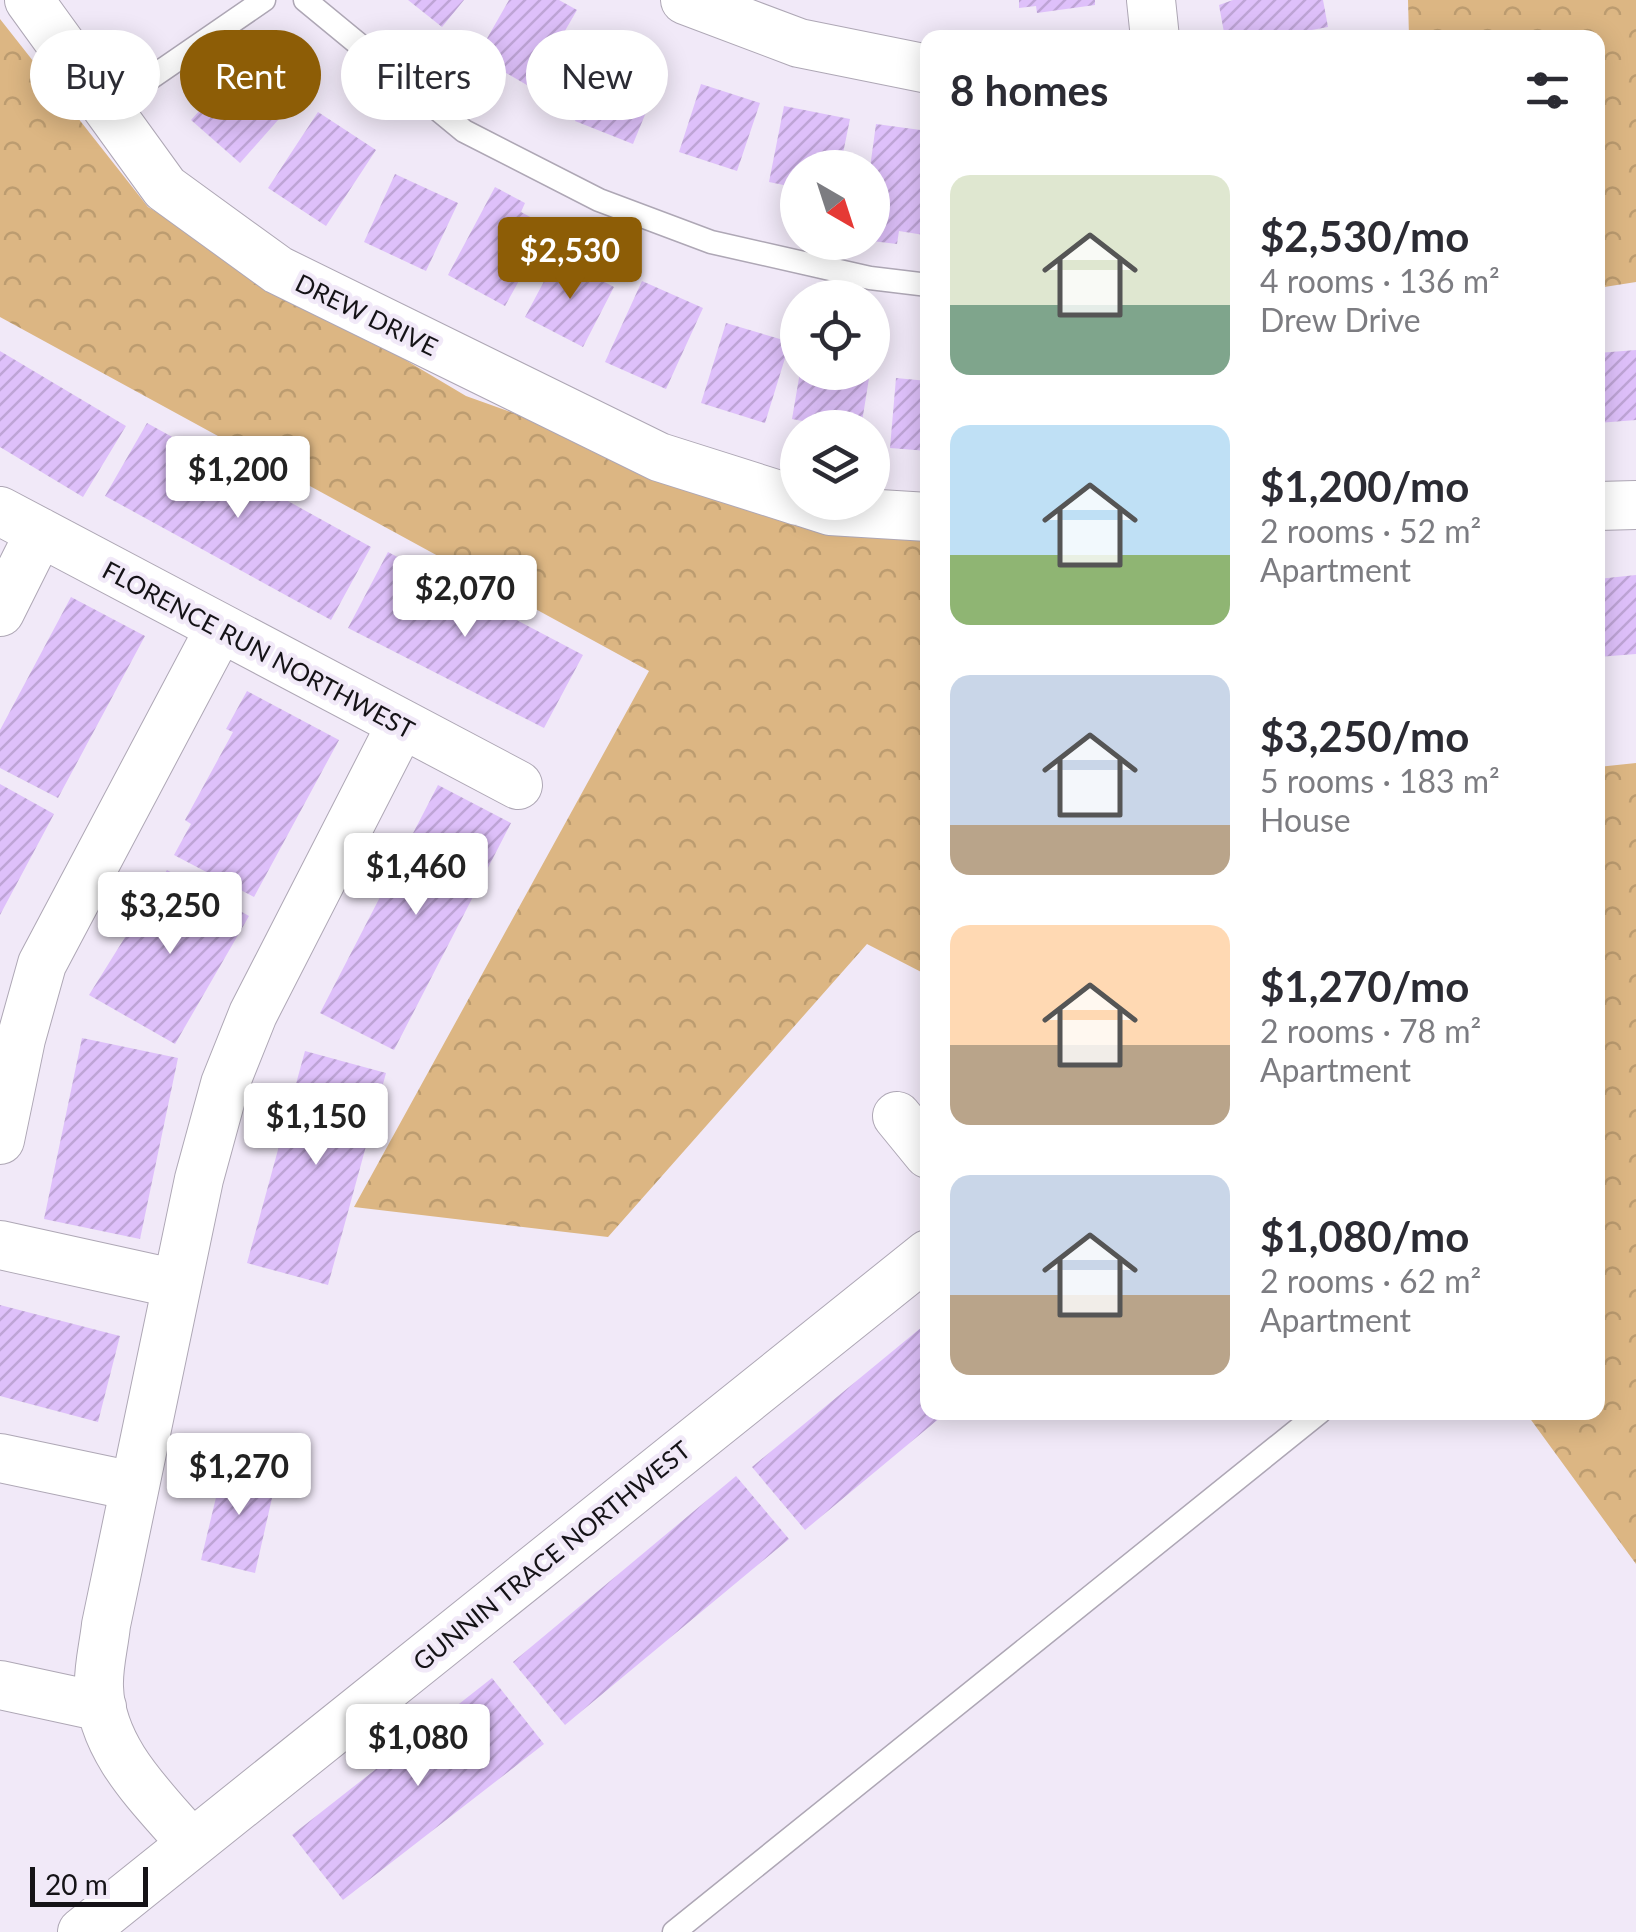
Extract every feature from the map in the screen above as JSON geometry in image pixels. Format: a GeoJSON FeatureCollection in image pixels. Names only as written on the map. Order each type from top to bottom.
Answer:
{"type":"FeatureCollection","features":[{"type":"Feature","properties":{"kind":"street","name":"DREW DRIVE"},"geometry":{"type":"LineString","coordinates":[[29,0],[51,30]]}},
{"type":"Feature","properties":{"kind":"street"},"geometry":{"type":"LineString","coordinates":[[685,0],[799,43],[920,68]]}},
{"type":"Feature","properties":{"kind":"street"},"geometry":{"type":"LineString","coordinates":[[1152,0],[1154,30]]}},
{"type":"Feature","properties":{"kind":"street","name":"DREW DRIVE"},"geometry":{"type":"LineString","coordinates":[[117,120],[165,188],[278,270],[659,457],[780,496]]}},
{"type":"Feature","properties":{"kind":"street"},"geometry":{"type":"LineString","coordinates":[[1605,506],[1636,505]]}},
{"type":"Feature","properties":{"kind":"street","name":"DREW DRIVE"},"geometry":{"type":"LineString","coordinates":[[890,515],[920,517]]}},
{"type":"Feature","properties":{"kind":"street"},"geometry":{"type":"LineString","coordinates":[[0,612],[20,522]]}},
{"type":"Feature","properties":{"kind":"street","name":"FLORENCE RUN NORTHWEST"},"geometry":{"type":"LineString","coordinates":[[20,522],[518,785]]}},
{"type":"Feature","properties":{"kind":"street"},"geometry":{"type":"LineString","coordinates":[[0,1140],[21,1039],[42,964],[220,628]]}},
{"type":"Feature","properties":{"kind":"street"},"geometry":{"type":"LineString","coordinates":[[191,1844],[130,1771],[105,1726],[99,1686],[106,1625],[199,1180],[232,1066],[253,1014],[401,724]]}},
{"type":"Feature","properties":{"kind":"street"},"geometry":{"type":"LineString","coordinates":[[898,1116],[920,1144]]}},
{"type":"Feature","properties":{"kind":"street"},"geometry":{"type":"LineString","coordinates":[[0,1245],[177,1284]]}},
{"type":"Feature","properties":{"kind":"street","name":"GUNNIN TRACE NORTHWEST"},"geometry":{"type":"LineString","coordinates":[[82,1932],[920,1260]]}},
{"type":"Feature","properties":{"kind":"street"},"geometry":{"type":"LineString","coordinates":[[0,1458],[133,1486]]}},
{"type":"Feature","properties":{"kind":"street"},"geometry":{"type":"LineString","coordinates":[[0,1685],[102,1708]]}},
{"type":"Feature","properties":{"kind":"lane"},"geometry":{"type":"LineString","coordinates":[[160,72],[264,0]]}},
{"type":"Feature","properties":{"kind":"lane"},"geometry":{"type":"LineString","coordinates":[[305,0],[464,131],[599,200],[711,242],[870,278],[920,284]]}},
{"type":"Feature","properties":{"kind":"lane"},"geometry":{"type":"LineString","coordinates":[[674,1932],[1310,1420]]}},
{"type":"Feature","properties":{"kind":"green space"},"geometry":{"type":"Polygon","coordinates":[[[1408,0],[1636,0],[1636,282],[1605,287],[1605,30],[1409,30],[1408,0]]]}},
{"type":"Feature","properties":{"kind":"green space"},"geometry":{"type":"Polygon","coordinates":[[[0,19],[30,57],[30,120],[80,120],[148,207],[466,396],[780,508],[780,520],[813,520],[920,541],[920,971],[867,944],[608,1237],[354,1207],[649,671],[0,317],[0,19]]]}},
{"type":"Feature","properties":{"kind":"green space"},"geometry":{"type":"Polygon","coordinates":[[[1636,763],[1636,1564],[1531,1420],[1605,1420],[1605,766],[1636,763]]]}},
{"type":"Feature","properties":{"kind":"building"},"geometry":{"type":"Polygon","coordinates":[[[408,0],[464,0],[442,27],[408,0]]]}},
{"type":"Feature","properties":{"kind":"building"},"geometry":{"type":"Polygon","coordinates":[[[509,0],[559,0],[577,10],[565,30],[526,30],[526,85],[506,73],[506,30],[492,30],[509,0]]]}},
{"type":"Feature","properties":{"kind":"building"},"geometry":{"type":"Polygon","coordinates":[[[1019,0],[1095,0],[1095,5],[1037,13],[1036,6],[1019,8],[1019,0]]]}},
{"type":"Feature","properties":{"kind":"building"},"geometry":{"type":"Polygon","coordinates":[[[1233,0],[1323,0],[1328,27],[1224,30],[1219,5],[1233,0]]]}},
{"type":"Feature","properties":{"kind":"building"},"geometry":{"type":"Polygon","coordinates":[[[701,84],[760,103],[737,171],[679,152],[701,84]]]}},
{"type":"Feature","properties":{"kind":"building"},"geometry":{"type":"Polygon","coordinates":[[[784,106],[850,119],[844,150],[780,150],[780,184],[769,182],[784,106]]]}},
{"type":"Feature","properties":{"kind":"building"},"geometry":{"type":"Polygon","coordinates":[[[321,114],[376,150],[326,226],[268,188],[313,120],[321,120],[321,114]]]}},
{"type":"Feature","properties":{"kind":"building"},"geometry":{"type":"Polygon","coordinates":[[[191,120],[278,120],[240,163],[191,120]]]}},
{"type":"Feature","properties":{"kind":"building"},"geometry":{"type":"Polygon","coordinates":[[[575,120],[643,120],[633,144],[575,120]]]}},
{"type":"Feature","properties":{"kind":"building"},"geometry":{"type":"Polygon","coordinates":[[[876,124],[920,130],[920,234],[899,231],[897,244],[890,243],[890,150],[872,150],[876,124]]]}},
{"type":"Feature","properties":{"kind":"building"},"geometry":{"type":"Polygon","coordinates":[[[395,174],[458,203],[426,271],[364,242],[395,174]]]}},
{"type":"Feature","properties":{"kind":"building"},"geometry":{"type":"Polygon","coordinates":[[[495,187],[525,203],[521,212],[549,227],[505,306],[448,275],[495,187]]]}},
{"type":"Feature","properties":{"kind":"building"},"geometry":{"type":"Polygon","coordinates":[[[557,257],[614,287],[583,347],[525,317],[557,257]]]}},
{"type":"Feature","properties":{"kind":"building"},"geometry":{"type":"Polygon","coordinates":[[[642,281],[703,308],[666,389],[605,362],[642,281]]]}},
{"type":"Feature","properties":{"kind":"building"},"geometry":{"type":"Polygon","coordinates":[[[726,323],[780,339],[780,374],[765,423],[701,403],[726,323]]]}},
{"type":"Feature","properties":{"kind":"building"},"geometry":{"type":"Polygon","coordinates":[[[1636,350],[1636,420],[1605,422],[1605,352],[1636,350]]]}},
{"type":"Feature","properties":{"kind":"building"},"geometry":{"type":"Polygon","coordinates":[[[0,351],[126,426],[83,497],[0,447],[0,351]]]}},
{"type":"Feature","properties":{"kind":"building"},"geometry":{"type":"Polygon","coordinates":[[[896,378],[920,380],[920,450],[890,448],[896,378]]]}},
{"type":"Feature","properties":{"kind":"building"},"geometry":{"type":"Polygon","coordinates":[[[797,390],[867,390],[864,410],[794,410],[797,390]]]}},
{"type":"Feature","properties":{"kind":"building"},"geometry":{"type":"Polygon","coordinates":[[[147,423],[371,547],[331,620],[105,496],[147,423]]]}},
{"type":"Feature","properties":{"kind":"building"},"geometry":{"type":"Polygon","coordinates":[[[388,552],[583,655],[544,728],[348,628],[388,552]]]}},
{"type":"Feature","properties":{"kind":"building"},"geometry":{"type":"Polygon","coordinates":[[[1636,575],[1636,654],[1605,656],[1605,578],[1636,575]]]}},
{"type":"Feature","properties":{"kind":"building"},"geometry":{"type":"Polygon","coordinates":[[[71,597],[145,636],[58,798],[0,768],[0,730],[71,597]]]}},
{"type":"Feature","properties":{"kind":"building"},"geometry":{"type":"Polygon","coordinates":[[[247,691],[339,740],[254,897],[174,855],[191,824],[185,820],[233,732],[226,729],[247,691]]]}},
{"type":"Feature","properties":{"kind":"building"},"geometry":{"type":"Polygon","coordinates":[[[0,784],[54,814],[0,915],[0,784]]]}},
{"type":"Feature","properties":{"kind":"building"},"geometry":{"type":"Polygon","coordinates":[[[438,785],[511,823],[394,1050],[320,1013],[438,785]]]}},
{"type":"Feature","properties":{"kind":"building"},"geometry":{"type":"Polygon","coordinates":[[[167,870],[249,916],[175,1044],[89,995],[167,870]]]}},
{"type":"Feature","properties":{"kind":"building"},"geometry":{"type":"Polygon","coordinates":[[[82,1038],[178,1058],[140,1239],[44,1219],[82,1038]]]}},
{"type":"Feature","properties":{"kind":"building"},"geometry":{"type":"Polygon","coordinates":[[[305,1051],[386,1073],[328,1285],[247,1263],[305,1051]]]}},
{"type":"Feature","properties":{"kind":"building"},"geometry":{"type":"Polygon","coordinates":[[[0,1305],[120,1336],[98,1422],[0,1396],[0,1305]]]}},
{"type":"Feature","properties":{"kind":"building"},"geometry":{"type":"Polygon","coordinates":[[[920,1329],[920,1420],[937,1420],[805,1530],[752,1467],[920,1329]]]}},
{"type":"Feature","properties":{"kind":"building"},"geometry":{"type":"Polygon","coordinates":[[[224,1464],[277,1476],[255,1573],[201,1560],[224,1464]]]}},
{"type":"Feature","properties":{"kind":"building"},"geometry":{"type":"Polygon","coordinates":[[[736,1476],[789,1539],[565,1725],[513,1662],[736,1476]]]}},
{"type":"Feature","properties":{"kind":"building"},"geometry":{"type":"Polygon","coordinates":[[[492,1678],[544,1744],[343,1900],[292,1835],[492,1678]]]}}]}
